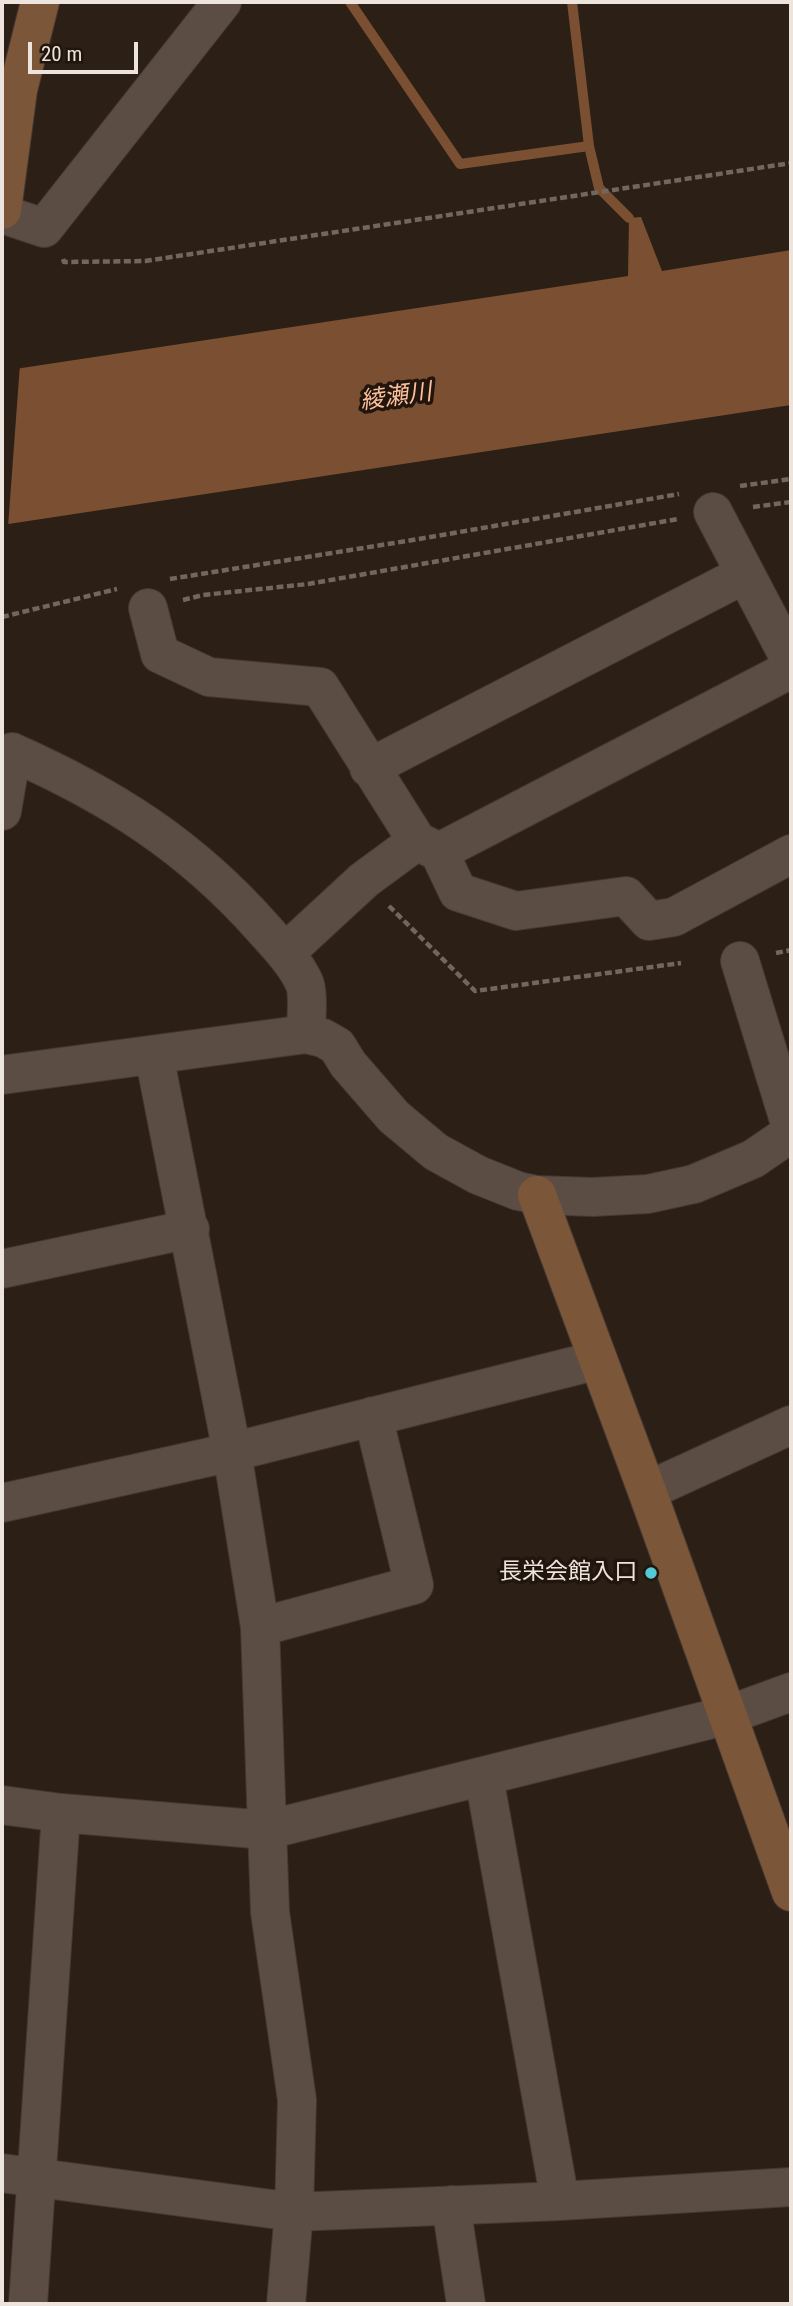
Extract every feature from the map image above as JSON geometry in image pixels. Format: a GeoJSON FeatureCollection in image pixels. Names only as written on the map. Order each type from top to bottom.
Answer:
{"type":"FeatureCollection","features":[{"type":"Feature","properties":{"kind":"street"},"geometry":{"type":"LineString","coordinates":[[40,2],[18,90],[2,212],[44,228],[222,2]]}},
{"type":"Feature","properties":{"kind":"street"},"geometry":{"type":"LineString","coordinates":[[712,497],[744,574],[791,661]]}},
{"type":"Feature","properties":{"kind":"street"},"geometry":{"type":"LineString","coordinates":[[369,768],[744,574]]}},
{"type":"Feature","properties":{"kind":"street"},"geometry":{"type":"LineString","coordinates":[[148,591],[160,654],[209,677],[320,687],[369,768],[458,892],[516,911],[626,896],[649,921],[674,917],[791,854]]}},
{"type":"Feature","properties":{"kind":"street"},"geometry":{"type":"LineString","coordinates":[[285,953],[363,880],[791,669]]}},
{"type":"Feature","properties":{"kind":"street"},"geometry":{"type":"LineString","coordinates":[[2,811],[12,752],[68,777],[127,810],[198,862],[285,953],[305,984],[306,1034]]}},
{"type":"Feature","properties":{"kind":"street"},"geometry":{"type":"LineString","coordinates":[[740,961],[791,1127]]}},
{"type":"Feature","properties":{"kind":"street"},"geometry":{"type":"LineString","coordinates":[[2,1074],[306,1034],[323,1038],[337,1046],[348,1064],[394,1116],[436,1152],[478,1175],[518,1191],[537,1195],[593,1197],[648,1194],[694,1184],[753,1159],[791,1132]]}},
{"type":"Feature","properties":{"kind":"street"},"geometry":{"type":"LineString","coordinates":[[154,1055],[232,1452],[260,1627],[270,1912],[297,2100],[294,2212],[286,2304]]}},
{"type":"Feature","properties":{"kind":"street"},"geometry":{"type":"LineString","coordinates":[[537,1195],[788,1873]]}},
{"type":"Feature","properties":{"kind":"street"},"geometry":{"type":"LineString","coordinates":[[2,1269],[190,1229]]}},
{"type":"Feature","properties":{"kind":"street"},"geometry":{"type":"LineString","coordinates":[[2,1503],[232,1452],[598,1360]]}},
{"type":"Feature","properties":{"kind":"street"},"geometry":{"type":"LineString","coordinates":[[260,1627],[414,1585],[373,1416]]}},
{"type":"Feature","properties":{"kind":"street"},"geometry":{"type":"LineString","coordinates":[[647,1491],[791,1425]]}},
{"type":"Feature","properties":{"kind":"street"},"geometry":{"type":"LineString","coordinates":[[2,1805],[61,1813],[267,1830],[728,1715],[791,1692]]}},
{"type":"Feature","properties":{"kind":"street"},"geometry":{"type":"LineString","coordinates":[[484,1777],[560,2201]]}},
{"type":"Feature","properties":{"kind":"street"},"geometry":{"type":"LineString","coordinates":[[28,2304],[19,2176],[61,1813]]}},
{"type":"Feature","properties":{"kind":"street"},"geometry":{"type":"LineString","coordinates":[[19,2176],[294,2212],[560,2201],[791,2187]]}},
{"type":"Feature","properties":{"kind":"street"},"geometry":{"type":"LineString","coordinates":[[451,2205],[466,2304]]}},
{"type":"Feature","properties":{"kind":"path"},"geometry":{"type":"LineString","coordinates":[[44,228],[64,262],[145,261],[791,163]]}},
{"type":"Feature","properties":{"kind":"path"},"geometry":{"type":"LineString","coordinates":[[148,591],[203,595],[308,584],[791,479]]}},
{"type":"Feature","properties":{"kind":"path"},"geometry":{"type":"LineString","coordinates":[[2,617],[419,539],[712,497],[791,502]]}},
{"type":"Feature","properties":{"kind":"path"},"geometry":{"type":"LineString","coordinates":[[363,880],[475,991],[681,963]]}},
{"type":"Feature","properties":{"kind":"water","name":"綾瀬川"},"geometry":{"type":"Polygon","coordinates":[[[641,217],[662,271],[791,250],[791,405],[2,525],[2,371],[628,276],[629,218],[641,217]]]}},
{"type":"Feature","properties":{"kind":"pier"},"geometry":{"type":"Polygon","coordinates":[[[20,364],[8,527],[2,528],[2,367],[20,364]]]}},
{"type":"Feature","properties":{"kind":"waterway"},"geometry":{"type":"LineString","coordinates":[[350,2],[460,164],[589,146],[599,188],[629,218]]}},
{"type":"Feature","properties":{"kind":"waterway"},"geometry":{"type":"LineString","coordinates":[[572,2],[589,146]]}},
{"type":"Feature","properties":{"kind":"place","name":"長栄会館入口"},"geometry":{"type":"Point","coordinates":[651,1573]}}]}
